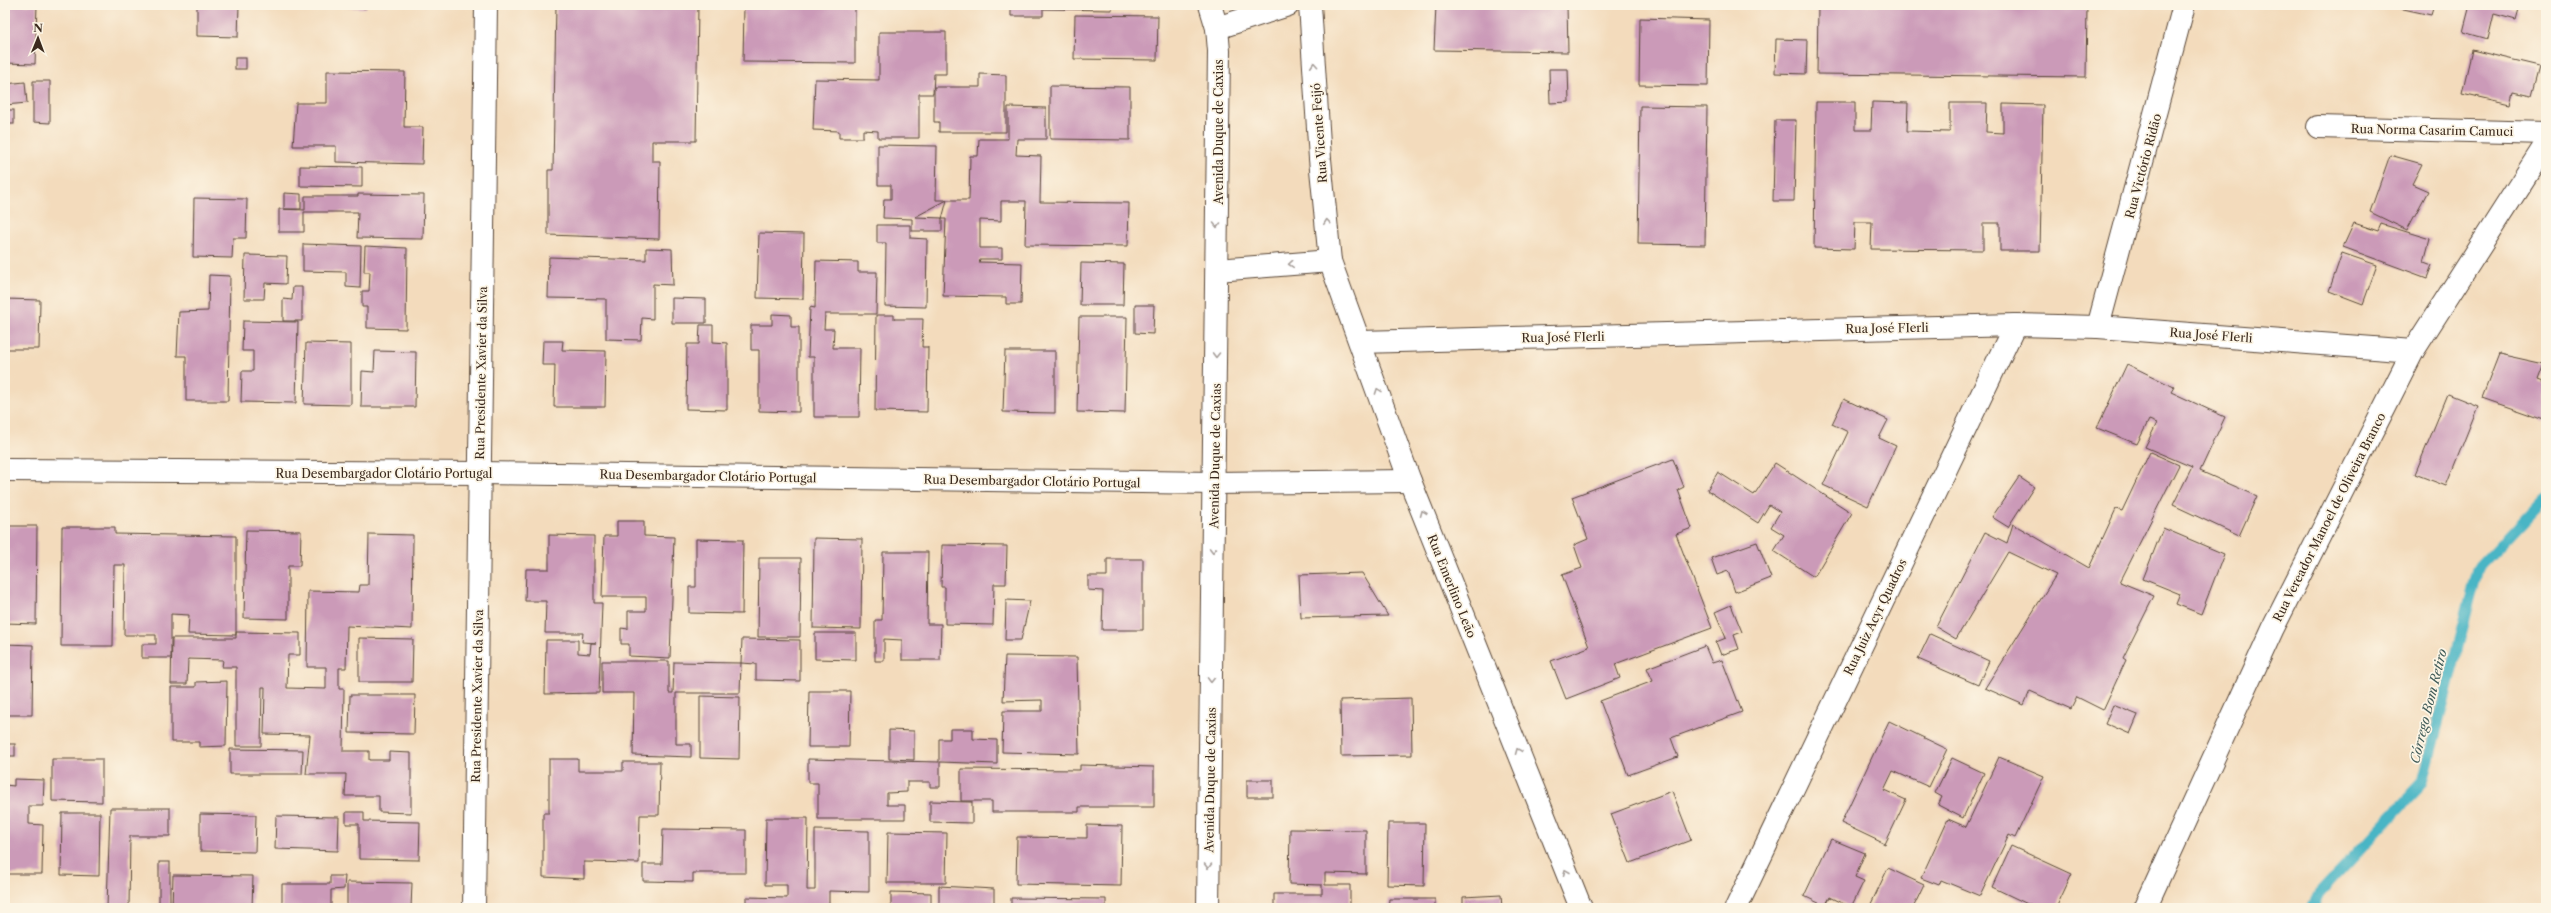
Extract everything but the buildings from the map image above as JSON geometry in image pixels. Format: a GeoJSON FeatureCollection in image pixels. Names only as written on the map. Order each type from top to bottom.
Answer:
{"type":"FeatureCollection","features":[{"type":"Feature","properties":{"kind":"street","name":"Rua Presidente Xavier da Silva"},"geometry":{"type":"LineString","coordinates":[[474,908],[486,5]]}},
{"type":"Feature","properties":{"kind":"street","name":"Avenida Duque de Caxias"},"geometry":{"type":"LineString","coordinates":[[1208,908],[1215,483],[1219,51],[1217,28],[1210,5]]}},
{"type":"Feature","properties":{"kind":"street"},"geometry":{"type":"LineString","coordinates":[[1217,28],[1288,5]]}},
{"type":"Feature","properties":{"kind":"street","name":"Rua Vicente Feijó"},"geometry":{"type":"LineString","coordinates":[[1310,5],[1320,159],[1330,261]]}},
{"type":"Feature","properties":{"kind":"street","name":"Rua Victório Ridão"},"geometry":{"type":"LineString","coordinates":[[2098,327],[2184,5]]}},
{"type":"Feature","properties":{"kind":"street","name":"Rua Norma Casarim Camuci"},"geometry":{"type":"LineString","coordinates":[[2318,127],[2546,133]]}},
{"type":"Feature","properties":{"kind":"street","name":"Rua Vereador Manoel de Oliveira Branco"},"geometry":{"type":"LineString","coordinates":[[2145,908],[2273,628],[2413,350],[2546,144]]}},
{"type":"Feature","properties":{"kind":"street"},"geometry":{"type":"LineString","coordinates":[[1217,270],[1330,261]]}},
{"type":"Feature","properties":{"kind":"street","name":"Rua Emerlino Leão"},"geometry":{"type":"LineString","coordinates":[[1330,261],[1410,481],[1581,908]]}},
{"type":"Feature","properties":{"kind":"street","name":"Rua José FIerli"},"geometry":{"type":"LineString","coordinates":[[1360,342],[2014,325],[2098,327],[2413,350]]}},
{"type":"Feature","properties":{"kind":"street","name":"Rua Juiz Acyr Quadros"},"geometry":{"type":"LineString","coordinates":[[1736,908],[2014,325]]}},
{"type":"Feature","properties":{"kind":"street","name":"Rua Desembargador Clotário Portugal"},"geometry":{"type":"LineString","coordinates":[[5,470],[480,473],[1215,483],[1410,481]]}},
{"type":"Feature","properties":{"kind":"waterway","name":"Córrego Bom Retiro"},"geometry":{"type":"LineString","coordinates":[[2312,908],[2319,894],[2423,782],[2478,569],[2546,497]]}}]}
